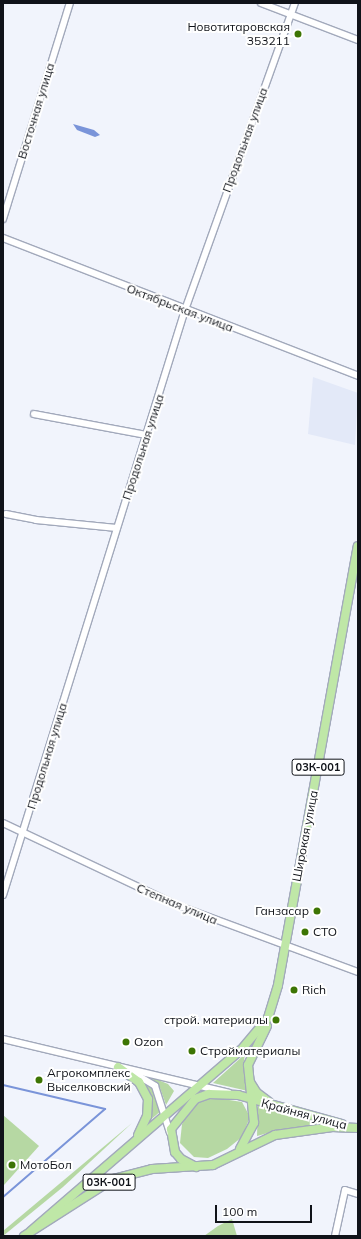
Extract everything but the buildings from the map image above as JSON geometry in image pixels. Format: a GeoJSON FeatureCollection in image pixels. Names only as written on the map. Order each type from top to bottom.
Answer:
{"type":"FeatureCollection","features":[{"type":"Feature","properties":{"kind":"main road","name":"Широкая улица"},"geometry":{"type":"LineString","coordinates":[[272,1008],[285,946],[358,546]]}},
{"type":"Feature","properties":{"kind":"main road","name":"03К-001"},"geometry":{"type":"LineString","coordinates":[[236,1153],[252,1131],[251,1099],[248,1078],[253,1052],[270,1022],[272,1008]]}},
{"type":"Feature","properties":{"kind":"main road","name":"03К-001"},"geometry":{"type":"LineString","coordinates":[[32,1231],[134,1141],[202,1085],[249,1042],[272,1008]]}},
{"type":"Feature","properties":{"kind":"main road","name":"03К-001"},"geometry":{"type":"LineString","coordinates":[[118,1067],[139,1082],[148,1099],[147,1116],[134,1141]]}},
{"type":"Feature","properties":{"kind":"main road","name":"03К-001"},"geometry":{"type":"LineString","coordinates":[[248,1078],[257,1093],[280,1108]]}},
{"type":"Feature","properties":{"kind":"main road"},"geometry":{"type":"LineString","coordinates":[[181,1113],[195,1099],[209,1094],[238,1095]]}},
{"type":"Feature","properties":{"kind":"main road","name":"03К-001"},"geometry":{"type":"LineString","coordinates":[[238,1095],[251,1099]]}},
{"type":"Feature","properties":{"kind":"main road"},"geometry":{"type":"LineString","coordinates":[[188,1096],[181,1113],[171,1129],[173,1146],[181,1159],[199,1168]]}},
{"type":"Feature","properties":{"kind":"main road","name":"Крайняя улица"},"geometry":{"type":"LineString","coordinates":[[251,1099],[358,1128]]}},
{"type":"Feature","properties":{"kind":"main road","name":"03К-001"},"geometry":{"type":"LineString","coordinates":[[24,1236],[114,1179],[152,1170],[199,1168],[220,1163],[236,1153],[274,1135],[332,1127],[358,1128]]}},
{"type":"Feature","properties":{"kind":"street","name":"Восточная улица"},"geometry":{"type":"LineString","coordinates":[[3,218],[70,3]]}},
{"type":"Feature","properties":{"kind":"street"},"geometry":{"type":"LineString","coordinates":[[261,3],[358,40]]}},
{"type":"Feature","properties":{"kind":"street","name":"Продольная улица"},"geometry":{"type":"LineString","coordinates":[[3,895],[185,310],[295,3]]}},
{"type":"Feature","properties":{"kind":"street","name":"Октябрьская улица"},"geometry":{"type":"LineString","coordinates":[[3,238],[358,376]]}},
{"type":"Feature","properties":{"kind":"street"},"geometry":{"type":"LineString","coordinates":[[34,414],[146,435]]}},
{"type":"Feature","properties":{"kind":"street"},"geometry":{"type":"LineString","coordinates":[[6,514],[36,520],[117,528]]}},
{"type":"Feature","properties":{"kind":"street","name":"Степная улица"},"geometry":{"type":"LineString","coordinates":[[3,823],[174,904],[358,972]]}},
{"type":"Feature","properties":{"kind":"street"},"geometry":{"type":"LineString","coordinates":[[3,1039],[118,1067],[138,1074],[155,1086],[166,1114],[173,1146]]}},
{"type":"Feature","properties":{"kind":"street","name":"03К-001"},"geometry":{"type":"LineString","coordinates":[[118,1067],[202,1085],[238,1095]]}},
{"type":"Feature","properties":{"kind":"street"},"geometry":{"type":"LineString","coordinates":[[335,1236],[345,1190],[358,1194]]}},
{"type":"Feature","properties":{"kind":"shaded area"},"geometry":{"type":"Polygon","coordinates":[[[313,377],[358,393],[355,445],[308,434],[313,377]]]}},
{"type":"Feature","properties":{"kind":"green space"},"geometry":{"type":"Polygon","coordinates":[[[245,1054],[243,1067],[248,1091],[213,1083],[245,1054]]]}},
{"type":"Feature","properties":{"kind":"green space"},"geometry":{"type":"Polygon","coordinates":[[[151,1077],[168,1084],[174,1091],[166,1105],[160,1088],[151,1077]]]}},
{"type":"Feature","properties":{"kind":"green space"},"geometry":{"type":"Polygon","coordinates":[[[144,1080],[151,1084],[162,1110],[148,1122],[149,1093],[144,1080]]]}},
{"type":"Feature","properties":{"kind":"green space"},"geometry":{"type":"Polygon","coordinates":[[[210,1097],[242,1102],[250,1117],[242,1137],[227,1149],[208,1158],[194,1157],[180,1143],[182,1124],[194,1104],[210,1097]]]}},
{"type":"Feature","properties":{"kind":"green space"},"geometry":{"type":"Polygon","coordinates":[[[258,1104],[335,1124],[282,1129],[257,1136],[258,1104]]]}},
{"type":"Feature","properties":{"kind":"green space","name":"МотоБол"},"geometry":{"type":"Polygon","coordinates":[[[3,1115],[39,1146],[4,1185],[3,1184],[3,1115]]]}},
{"type":"Feature","properties":{"kind":"green space"},"geometry":{"type":"Polygon","coordinates":[[[132,1123],[63,1187],[3,1236],[3,1231],[132,1123]]]}},
{"type":"Feature","properties":{"kind":"green space"},"geometry":{"type":"Polygon","coordinates":[[[232,1219],[237,1236],[204,1236],[218,1226],[232,1219]]]}},
{"type":"Feature","properties":{"kind":"water"},"geometry":{"type":"Polygon","coordinates":[[[73,124],[94,130],[100,135],[95,137],[77,130],[73,124]]]}},
{"type":"Feature","properties":{"kind":"waterway"},"geometry":{"type":"LineString","coordinates":[[3,1085],[105,1109],[3,1197]]}},
{"type":"Feature","properties":{"kind":"place","name":"Новотитаровская 353211"},"geometry":{"type":"Point","coordinates":[298,34]}},
{"type":"Feature","properties":{"kind":"place","name":"Ганзасар"},"geometry":{"type":"Point","coordinates":[317,911]}},
{"type":"Feature","properties":{"kind":"place","name":"СТО"},"geometry":{"type":"Point","coordinates":[305,932]}},
{"type":"Feature","properties":{"kind":"place","name":"Rich"},"geometry":{"type":"Point","coordinates":[294,990]}},
{"type":"Feature","properties":{"kind":"place","name":"строй. материалы"},"geometry":{"type":"Point","coordinates":[276,1020]}},
{"type":"Feature","properties":{"kind":"place","name":"Ozon"},"geometry":{"type":"Point","coordinates":[126,1042]}},
{"type":"Feature","properties":{"kind":"place","name":"Стройматериалы"},"geometry":{"type":"Point","coordinates":[192,1051]}},
{"type":"Feature","properties":{"kind":"place","name":"Агрокомплекс Выселковский"},"geometry":{"type":"Point","coordinates":[39,1080]}},
{"type":"Feature","properties":{"kind":"place","name":"МотоБол"},"geometry":{"type":"Point","coordinates":[12,1165]}}]}
